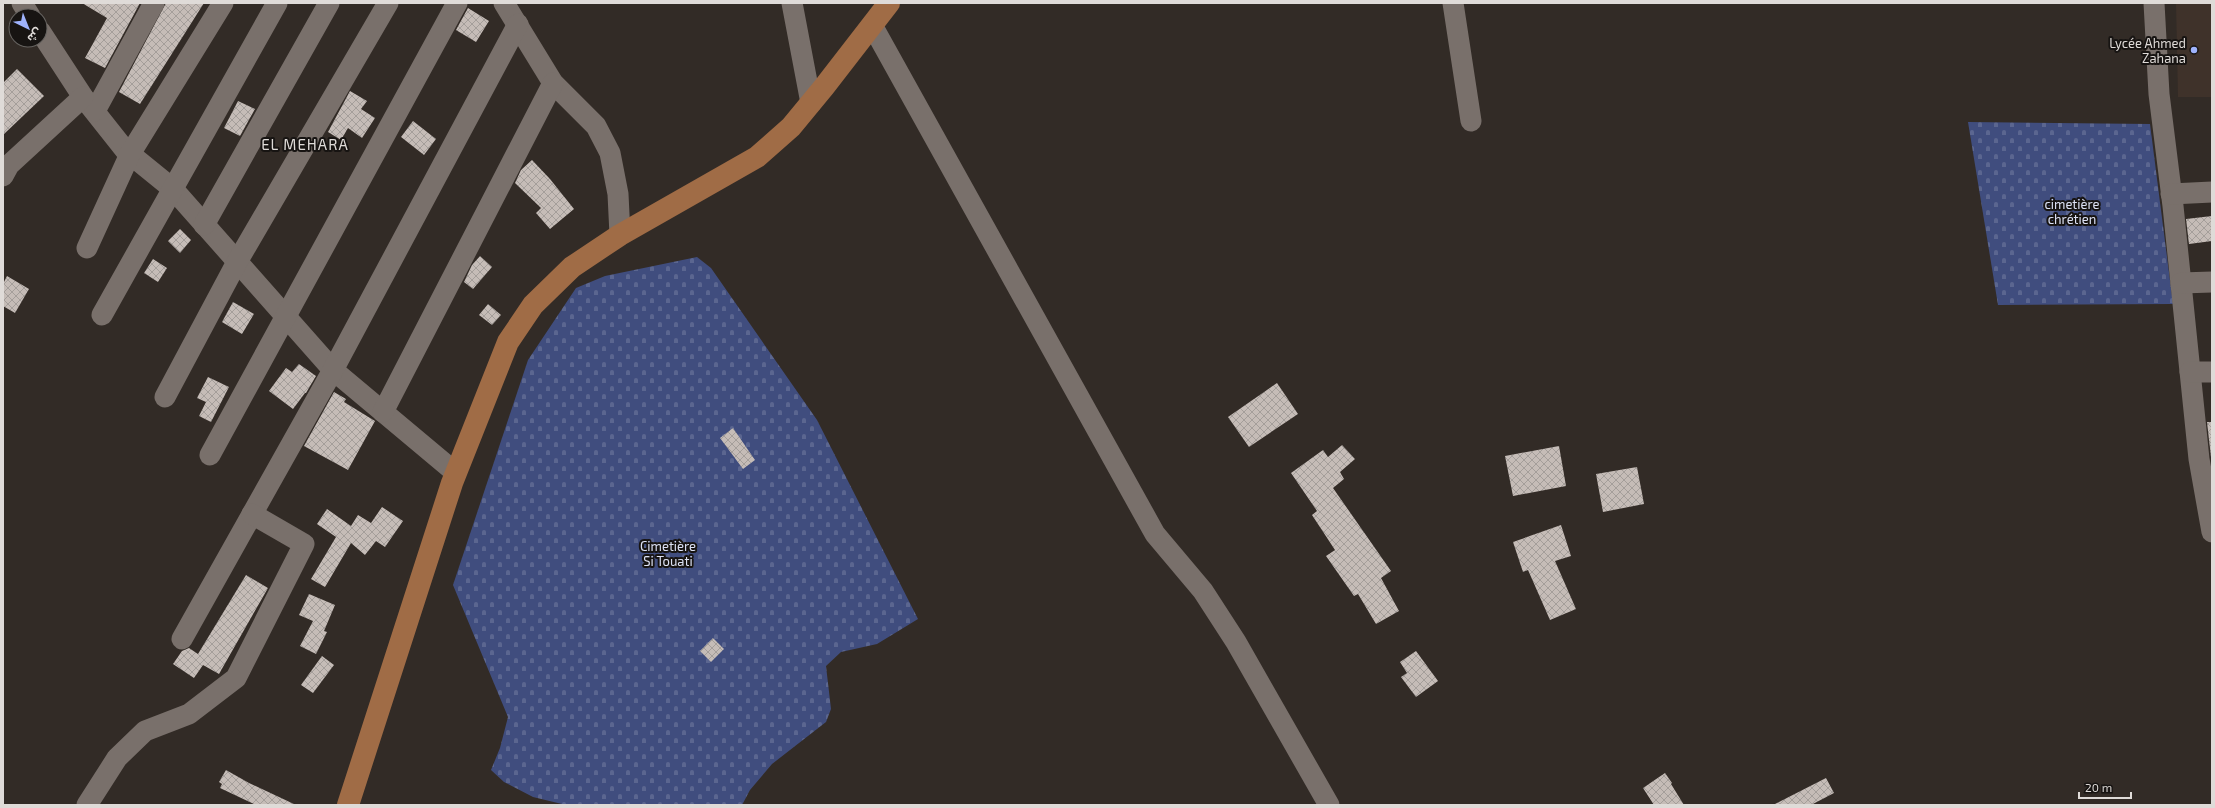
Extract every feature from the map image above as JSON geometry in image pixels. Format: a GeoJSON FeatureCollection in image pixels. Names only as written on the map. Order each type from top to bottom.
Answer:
{"type":"FeatureCollection","features":[{"type":"Feature","properties":{"kind":"main road"},"geometry":{"type":"LineString","coordinates":[[348,805],[456,473],[508,342],[533,305],[572,267],[620,235],[757,157],[791,127],[889,3]]}},
{"type":"Feature","properties":{"kind":"street"},"geometry":{"type":"LineString","coordinates":[[5,168],[89,104],[154,3]]}},
{"type":"Feature","properties":{"kind":"street"},"geometry":{"type":"LineString","coordinates":[[87,248],[130,154],[223,3]]}},
{"type":"Feature","properties":{"kind":"street"},"geometry":{"type":"LineString","coordinates":[[102,315],[277,3]]}},
{"type":"Feature","properties":{"kind":"street"},"geometry":{"type":"LineString","coordinates":[[204,225],[329,3]]}},
{"type":"Feature","properties":{"kind":"street"},"geometry":{"type":"LineString","coordinates":[[165,397],[237,262],[388,3]]}},
{"type":"Feature","properties":{"kind":"street"},"geometry":{"type":"LineString","coordinates":[[210,454],[457,3]]}},
{"type":"Feature","properties":{"kind":"street"},"geometry":{"type":"LineString","coordinates":[[504,3],[553,83],[596,126],[610,153],[618,194],[620,235]]}},
{"type":"Feature","properties":{"kind":"street"},"geometry":{"type":"LineString","coordinates":[[792,3],[811,103]]}},
{"type":"Feature","properties":{"kind":"street"},"geometry":{"type":"LineString","coordinates":[[1453,3],[1471,121]]}},
{"type":"Feature","properties":{"kind":"street"},"geometry":{"type":"LineString","coordinates":[[2154,3],[2159,94],[2190,372],[2205,459],[2212,532]]}},
{"type":"Feature","properties":{"kind":"street"},"geometry":{"type":"LineString","coordinates":[[182,639],[333,370],[518,24]]}},
{"type":"Feature","properties":{"kind":"street"},"geometry":{"type":"LineString","coordinates":[[872,25],[1155,534],[1203,592],[1236,642],[1329,805]]}},
{"type":"Feature","properties":{"kind":"street"},"geometry":{"type":"LineString","coordinates":[[48,43],[89,104],[130,154],[172,189],[333,370],[456,473]]}},
{"type":"Feature","properties":{"kind":"street"},"geometry":{"type":"LineString","coordinates":[[383,412],[553,83]]}},
{"type":"Feature","properties":{"kind":"street"},"geometry":{"type":"LineString","coordinates":[[2171,194],[2212,192]]}},
{"type":"Feature","properties":{"kind":"street"},"geometry":{"type":"LineString","coordinates":[[2181,283],[2212,282]]}},
{"type":"Feature","properties":{"kind":"street"},"geometry":{"type":"LineString","coordinates":[[2190,372],[2212,372]]}},
{"type":"Feature","properties":{"kind":"street"},"geometry":{"type":"LineString","coordinates":[[87,805],[118,758],[145,731],[189,714],[236,678],[304,544],[252,514]]}},
{"type":"Feature","properties":{"kind":"shaded area","name":"Lycée Ahmed Zahana"},"geometry":{"type":"Polygon","coordinates":[[[2176,3],[2212,3],[2212,97],[2178,97],[2176,3]]]}},
{"type":"Feature","properties":{"kind":"green space","name":"cimetière chrétien"},"geometry":{"type":"Polygon","coordinates":[[[1968,122],[2150,124],[2173,304],[1998,305],[1968,122]]]}},
{"type":"Feature","properties":{"kind":"green space","name":"Cimetière Si Touati"},"geometry":{"type":"Polygon","coordinates":[[[697,257],[711,268],[817,420],[918,619],[877,644],[841,652],[826,666],[831,709],[826,722],[772,764],[750,790],[742,805],[566,805],[533,797],[504,782],[491,770],[500,748],[508,717],[453,585],[528,360],[576,288],[605,276],[697,257]]]}},
{"type":"Feature","properties":{"kind":"building"},"geometry":{"type":"Polygon","coordinates":[[[82,3],[140,3],[105,68],[85,58],[107,18],[82,3]]]}},
{"type":"Feature","properties":{"kind":"building"},"geometry":{"type":"Polygon","coordinates":[[[166,3],[204,3],[140,104],[119,92],[166,3]]]}},
{"type":"Feature","properties":{"kind":"building"},"geometry":{"type":"Polygon","coordinates":[[[468,8],[489,21],[476,42],[456,30],[468,8]]]}},
{"type":"Feature","properties":{"kind":"building"},"geometry":{"type":"Polygon","coordinates":[[[17,69],[44,96],[3,135],[3,83],[17,69]]]}},
{"type":"Feature","properties":{"kind":"building"},"geometry":{"type":"Polygon","coordinates":[[[350,91],[367,101],[361,109],[375,118],[362,138],[348,128],[341,140],[328,132],[350,91]]]}},
{"type":"Feature","properties":{"kind":"building"},"geometry":{"type":"Polygon","coordinates":[[[238,101],[255,109],[240,136],[224,128],[238,101]]]}},
{"type":"Feature","properties":{"kind":"building"},"geometry":{"type":"Polygon","coordinates":[[[413,121],[436,139],[424,155],[401,137],[413,121]]]}},
{"type":"Feature","properties":{"kind":"building"},"geometry":{"type":"Polygon","coordinates":[[[532,160],[550,179],[574,209],[550,229],[536,213],[541,208],[515,183],[521,170],[532,160]]]}},
{"type":"Feature","properties":{"kind":"building"},"geometry":{"type":"Polygon","coordinates":[[[2212,216],[2212,241],[2189,244],[2186,219],[2212,216]]]}},
{"type":"Feature","properties":{"kind":"building"},"geometry":{"type":"Polygon","coordinates":[[[180,229],[191,240],[180,253],[168,241],[180,229]]]}},
{"type":"Feature","properties":{"kind":"building"},"geometry":{"type":"Polygon","coordinates":[[[480,256],[492,267],[473,289],[464,282],[472,265],[480,256]]]}},
{"type":"Feature","properties":{"kind":"building"},"geometry":{"type":"Polygon","coordinates":[[[153,259],[167,268],[158,282],[144,273],[153,259]]]}},
{"type":"Feature","properties":{"kind":"building"},"geometry":{"type":"Polygon","coordinates":[[[7,276],[29,289],[15,313],[3,306],[3,284],[7,276]]]}},
{"type":"Feature","properties":{"kind":"building"},"geometry":{"type":"Polygon","coordinates":[[[233,302],[254,314],[242,334],[222,322],[233,302]]]}},
{"type":"Feature","properties":{"kind":"building"},"geometry":{"type":"Polygon","coordinates":[[[488,304],[501,315],[492,325],[479,315],[488,304]]]}},
{"type":"Feature","properties":{"kind":"building"},"geometry":{"type":"Polygon","coordinates":[[[299,364],[316,376],[306,393],[293,409],[269,391],[286,368],[292,372],[299,364]]]}},
{"type":"Feature","properties":{"kind":"building"},"geometry":{"type":"Polygon","coordinates":[[[208,377],[229,387],[211,422],[199,416],[206,402],[197,398],[208,377]]]}},
{"type":"Feature","properties":{"kind":"building"},"geometry":{"type":"Polygon","coordinates":[[[1277,383],[1298,414],[1249,447],[1228,417],[1277,383]]]}},
{"type":"Feature","properties":{"kind":"building"},"geometry":{"type":"Polygon","coordinates":[[[334,392],[346,399],[344,402],[375,421],[348,470],[304,446],[334,392]]]}},
{"type":"Feature","properties":{"kind":"building"},"geometry":{"type":"Polygon","coordinates":[[[2207,422],[2212,422],[2212,464],[2211,457],[2207,422]]]}},
{"type":"Feature","properties":{"kind":"building"},"geometry":{"type":"Polygon","coordinates":[[[733,428],[755,460],[743,469],[720,438],[733,428]]]}},
{"type":"Feature","properties":{"kind":"building"},"geometry":{"type":"Polygon","coordinates":[[[1342,445],[1355,459],[1340,472],[1344,479],[1333,488],[1391,571],[1381,578],[1399,611],[1376,624],[1358,594],[1354,596],[1326,556],[1335,550],[1312,515],[1317,511],[1291,473],[1323,450],[1328,457],[1342,445]]]}},
{"type":"Feature","properties":{"kind":"building"},"geometry":{"type":"Polygon","coordinates":[[[1559,446],[1566,486],[1513,496],[1505,456],[1559,446]]]}},
{"type":"Feature","properties":{"kind":"building"},"geometry":{"type":"Polygon","coordinates":[[[1637,467],[1644,504],[1603,512],[1596,474],[1637,467]]]}},
{"type":"Feature","properties":{"kind":"building"},"geometry":{"type":"Polygon","coordinates":[[[382,507],[403,521],[385,547],[376,541],[365,555],[351,543],[325,587],[311,579],[336,537],[317,524],[327,509],[351,526],[358,515],[371,523],[382,507]]]}},
{"type":"Feature","properties":{"kind":"building"},"geometry":{"type":"Polygon","coordinates":[[[1561,525],[1571,556],[1555,561],[1576,609],[1550,620],[1528,570],[1523,572],[1513,542],[1561,525]]]}},
{"type":"Feature","properties":{"kind":"building"},"geometry":{"type":"Polygon","coordinates":[[[246,575],[268,588],[219,674],[203,665],[194,678],[173,664],[182,651],[189,648],[198,654],[246,575]]]}},
{"type":"Feature","properties":{"kind":"building"},"geometry":{"type":"Polygon","coordinates":[[[309,594],[335,605],[324,631],[327,632],[316,654],[300,646],[313,621],[299,615],[309,594]]]}},
{"type":"Feature","properties":{"kind":"building"},"geometry":{"type":"Polygon","coordinates":[[[713,638],[724,649],[711,662],[700,651],[713,638]]]}},
{"type":"Feature","properties":{"kind":"building"},"geometry":{"type":"Polygon","coordinates":[[[1416,651],[1438,681],[1416,697],[1401,677],[1407,673],[1400,662],[1416,651]]]}},
{"type":"Feature","properties":{"kind":"building"},"geometry":{"type":"Polygon","coordinates":[[[322,656],[334,665],[313,693],[301,685],[322,656]]]}},
{"type":"Feature","properties":{"kind":"building"},"geometry":{"type":"Polygon","coordinates":[[[226,770],[249,783],[296,805],[256,805],[220,788],[222,784],[219,782],[226,770]]]}},
{"type":"Feature","properties":{"kind":"building"},"geometry":{"type":"Polygon","coordinates":[[[1665,773],[1684,805],[1654,805],[1643,788],[1665,773]]]}},
{"type":"Feature","properties":{"kind":"building"},"geometry":{"type":"Polygon","coordinates":[[[1826,778],[1834,793],[1811,805],[1773,805],[1826,778]]]}},
{"type":"Feature","properties":{"kind":"place","name":"Lycée Ahmed Zahana"},"geometry":{"type":"Point","coordinates":[2194,50]}},
{"type":"Feature","properties":{"kind":"district","name":"EL MEHARA"},"geometry":{"type":"Point","coordinates":[305,144]}}]}
